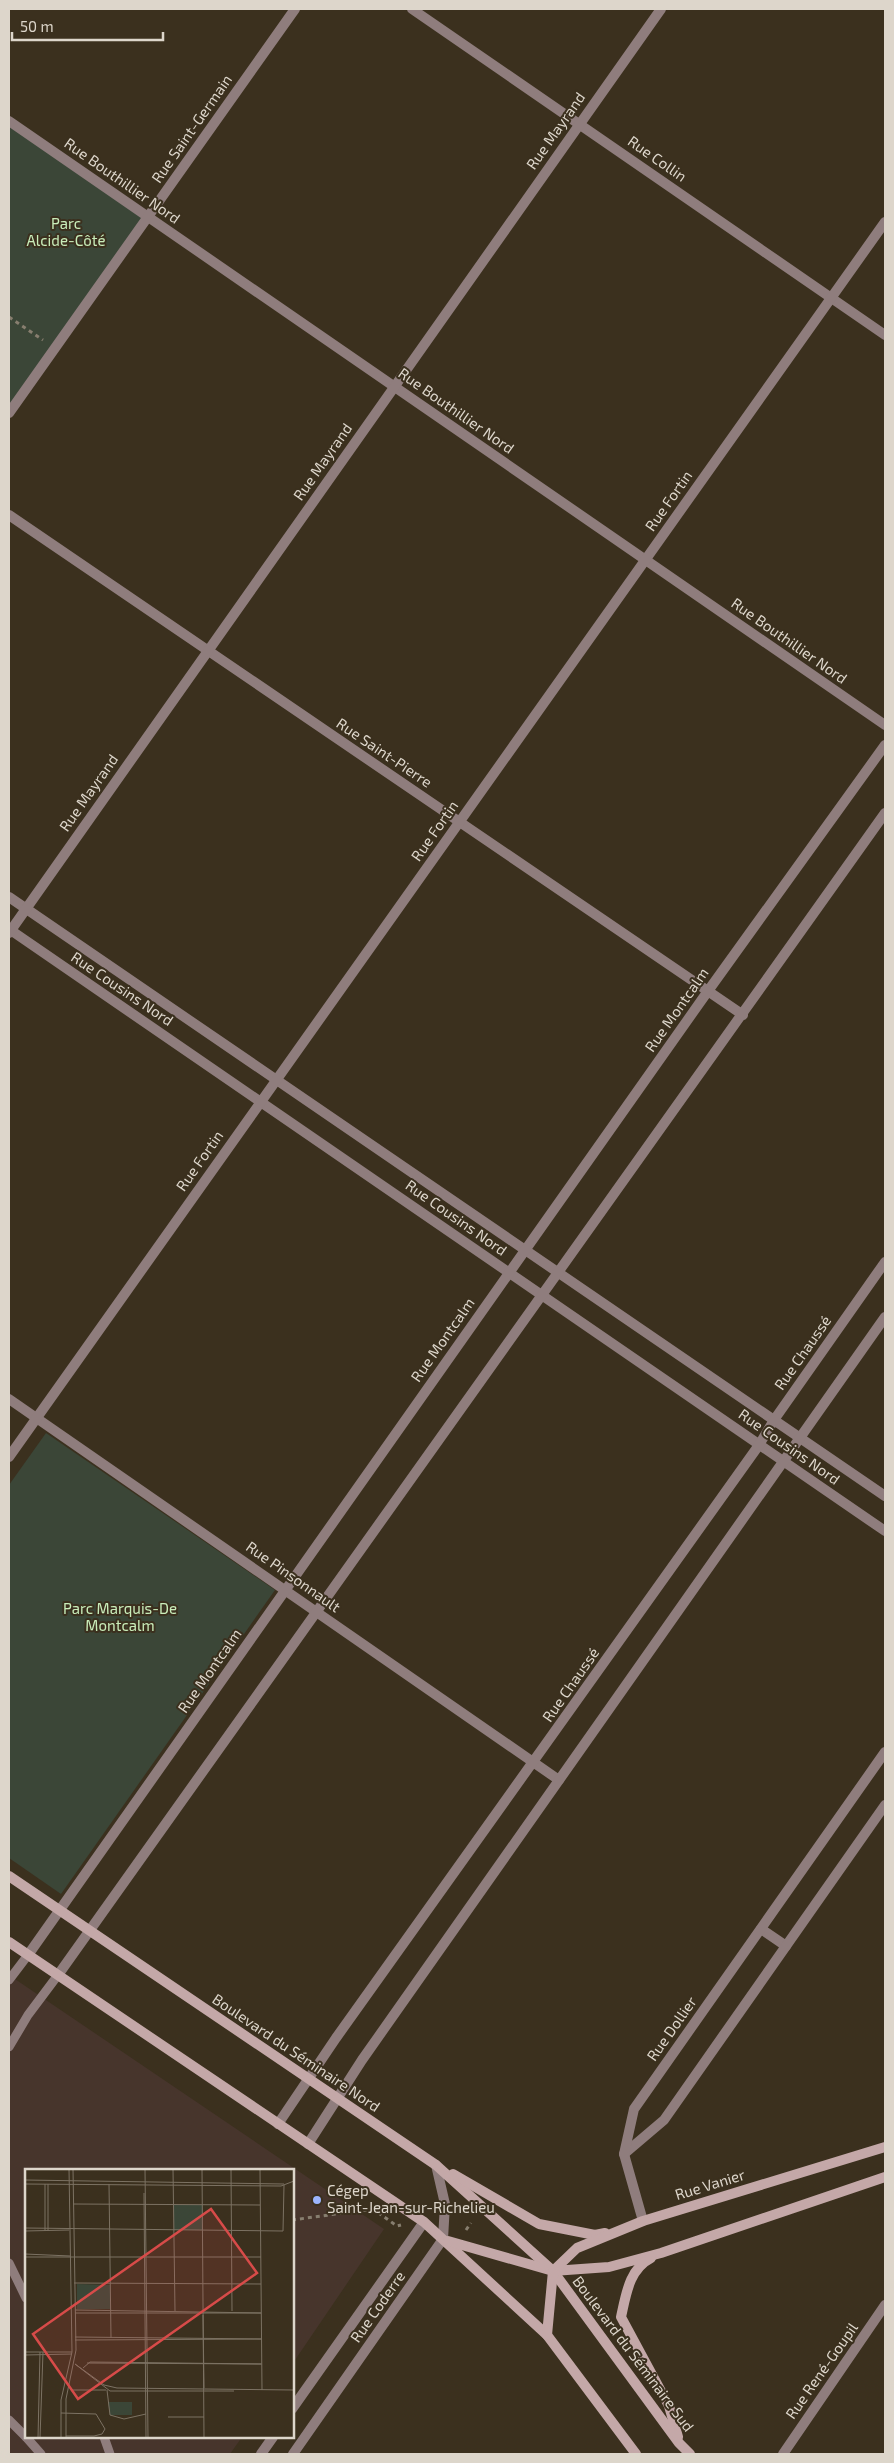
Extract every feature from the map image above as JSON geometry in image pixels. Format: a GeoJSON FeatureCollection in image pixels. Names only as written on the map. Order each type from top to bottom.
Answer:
{"type":"FeatureCollection","features":[{"type":"Feature","properties":{"kind":"main road","name":"Boulevard du Séminaire Nord"},"geometry":{"type":"LineString","coordinates":[[9,1876],[436,2165],[553,2271]]}},
{"type":"Feature","properties":{"kind":"main road"},"geometry":{"type":"LineString","coordinates":[[9,1942],[424,2222],[547,2335],[636,2454]]}},
{"type":"Feature","properties":{"kind":"main road","name":"Rue Vanier"},"geometry":{"type":"LineString","coordinates":[[553,2271],[577,2248],[643,2221],[885,2147]]}},
{"type":"Feature","properties":{"kind":"main road"},"geometry":{"type":"LineString","coordinates":[[436,2165],[539,2224],[595,2235],[620,2231]]}},
{"type":"Feature","properties":{"kind":"main road"},"geometry":{"type":"LineString","coordinates":[[443,2240],[553,2271],[608,2267],[661,2253],[885,2177]]}},
{"type":"Feature","properties":{"kind":"main road"},"geometry":{"type":"LineString","coordinates":[[661,2253],[642,2262],[630,2279],[621,2317],[669,2406],[679,2443]]}},
{"type":"Feature","properties":{"kind":"main road"},"geometry":{"type":"LineString","coordinates":[[547,2335],[553,2271]]}},
{"type":"Feature","properties":{"kind":"main road","name":"Boulevard du Séminaire Sud"},"geometry":{"type":"LineString","coordinates":[[553,2271],[679,2443],[690,2454]]}},
{"type":"Feature","properties":{"kind":"street","name":"Rue Saint-Germain"},"geometry":{"type":"LineString","coordinates":[[9,413],[295,9]]}},
{"type":"Feature","properties":{"kind":"street","name":"Rue Collin"},"geometry":{"type":"LineString","coordinates":[[412,9],[885,334]]}},
{"type":"Feature","properties":{"kind":"street","name":"Rue Mayrand"},"geometry":{"type":"LineString","coordinates":[[9,931],[661,9]]}},
{"type":"Feature","properties":{"kind":"street","name":"Rue Bouthillier Nord"},"geometry":{"type":"LineString","coordinates":[[9,122],[885,725]]}},
{"type":"Feature","properties":{"kind":"street","name":"Rue Fortin"},"geometry":{"type":"LineString","coordinates":[[9,1458],[885,222]]}},
{"type":"Feature","properties":{"kind":"street","name":"Rue Saint-Pierre"},"geometry":{"type":"LineString","coordinates":[[9,515],[743,1015]]}},
{"type":"Feature","properties":{"kind":"street","name":"Rue Montcalm"},"geometry":{"type":"LineString","coordinates":[[28,1955],[61,1911],[708,991],[885,745]]}},
{"type":"Feature","properties":{"kind":"street"},"geometry":{"type":"LineString","coordinates":[[58,1975],[885,813]]}},
{"type":"Feature","properties":{"kind":"street","name":"Rue Cousins Nord"},"geometry":{"type":"LineString","coordinates":[[9,898],[885,1496]]}},
{"type":"Feature","properties":{"kind":"street","name":"Rue Cousins Nord"},"geometry":{"type":"LineString","coordinates":[[9,931],[885,1531]]}},
{"type":"Feature","properties":{"kind":"street","name":"Rue Chaussé"},"geometry":{"type":"LineString","coordinates":[[278,2124],[759,1445],[774,1420],[885,1262]]}},
{"type":"Feature","properties":{"kind":"street"},"geometry":{"type":"LineString","coordinates":[[308,2144],[362,2060],[560,1780],[782,1460],[885,1317]]}},
{"type":"Feature","properties":{"kind":"street","name":"Rue Pinsonnault"},"geometry":{"type":"LineString","coordinates":[[9,1399],[560,1780]]}},
{"type":"Feature","properties":{"kind":"street","name":"Rue Dollier"},"geometry":{"type":"LineString","coordinates":[[643,2221],[624,2154],[634,2109],[885,1752]]}},
{"type":"Feature","properties":{"kind":"street"},"geometry":{"type":"LineString","coordinates":[[624,2154],[664,2120],[885,1805]]}},
{"type":"Feature","properties":{"kind":"street"},"geometry":{"type":"LineString","coordinates":[[761,1929],[786,1946]]}},
{"type":"Feature","properties":{"kind":"street"},"geometry":{"type":"LineString","coordinates":[[436,2165],[445,2204],[443,2240]]}},
{"type":"Feature","properties":{"kind":"street","name":"Rue Coderre"},"geometry":{"type":"LineString","coordinates":[[294,2406],[424,2222]]}},
{"type":"Feature","properties":{"kind":"street","name":"Rue Coderre"},"geometry":{"type":"LineString","coordinates":[[293,2454],[443,2240]]}},
{"type":"Feature","properties":{"kind":"street","name":"Rue René-Goupil"},"geometry":{"type":"LineString","coordinates":[[783,2454],[885,2306]]}},
{"type":"Feature","properties":{"kind":"street"},"geometry":{"type":"LineString","coordinates":[[261,2454],[272,2438]]}},
{"type":"Feature","properties":{"kind":"lane"},"geometry":{"type":"LineString","coordinates":[[9,1980],[28,1955]]}},
{"type":"Feature","properties":{"kind":"lane"},"geometry":{"type":"LineString","coordinates":[[9,2048],[28,2015],[58,1975]]}},
{"type":"Feature","properties":{"kind":"lane"},"geometry":{"type":"LineString","coordinates":[[9,2263],[25,2296]]}},
{"type":"Feature","properties":{"kind":"lane"},"geometry":{"type":"LineString","coordinates":[[9,2420],[25,2436]]}},
{"type":"Feature","properties":{"kind":"lane"},"geometry":{"type":"LineString","coordinates":[[27,2438],[41,2454]]}},
{"type":"Feature","properties":{"kind":"lane"},"geometry":{"type":"LineString","coordinates":[[104,2438],[110,2454]]}},
{"type":"Feature","properties":{"kind":"path"},"geometry":{"type":"LineString","coordinates":[[9,317],[54,348]]}},
{"type":"Feature","properties":{"kind":"path"},"geometry":{"type":"LineString","coordinates":[[294,2220],[373,2209],[398,2226],[424,2222]]}},
{"type":"Feature","properties":{"kind":"shaded area","name":"Cégep Saint-Jean-sur-Richelieu"},"geometry":{"type":"Polygon","coordinates":[[[9,1975],[384,2229],[294,2362],[294,2169],[25,2169],[25,2438],[241,2438],[230,2454],[9,2454],[9,1975]]]}},
{"type":"Feature","properties":{"kind":"green space","name":"Parc Alcide-Côté"},"geometry":{"type":"Polygon","coordinates":[[[9,121],[147,217],[9,413],[9,121]]]}},
{"type":"Feature","properties":{"kind":"green space","name":"Parc Marquis-De Montcalm"},"geometry":{"type":"Polygon","coordinates":[[[46,1433],[275,1590],[61,1894],[9,1858],[9,1485],[46,1433]]]}},
{"type":"Feature","properties":{"kind":"place","name":"Cégep Saint-Jean-sur-Richelieu"},"geometry":{"type":"Point","coordinates":[317,2200]}}]}
